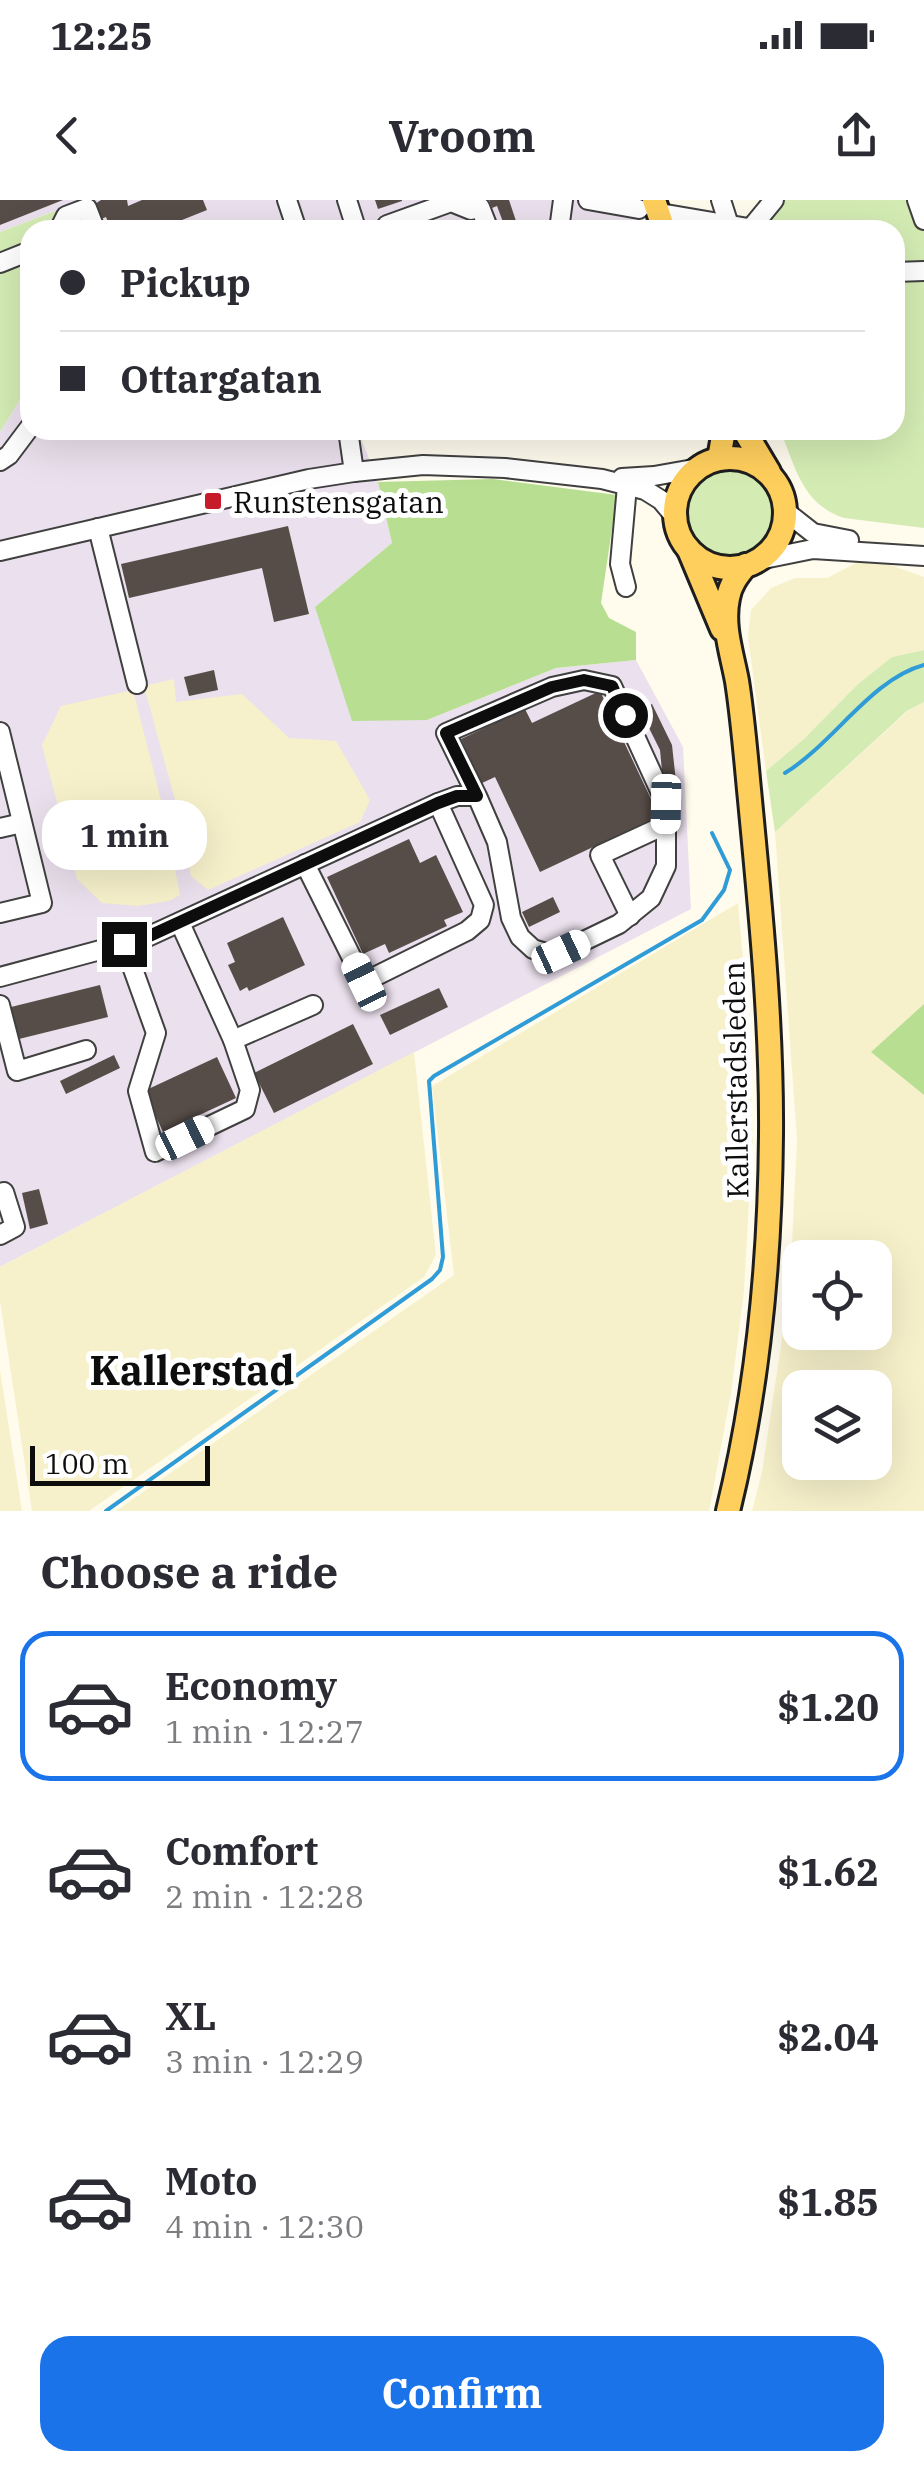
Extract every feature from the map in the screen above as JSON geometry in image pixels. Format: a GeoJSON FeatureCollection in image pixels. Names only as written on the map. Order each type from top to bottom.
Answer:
{"type":"FeatureCollection","features":[{"type":"Feature","properties":{"kind":"main road"},"geometry":{"type":"LineString","coordinates":[[709,464],[720,440]]}},
{"type":"Feature","properties":{"kind":"main road"},"geometry":{"type":"LineString","coordinates":[[750,440],[782,494],[785,511],[778,539],[752,562],[730,568],[701,560],[689,550],[676,518],[680,490],[688,477],[709,464],[739,459],[773,479]]}},
{"type":"Feature","properties":{"kind":"main road","name":"Kallerstadsleden"},"geometry":{"type":"LineString","coordinates":[[689,550],[729,646]]}},
{"type":"Feature","properties":{"kind":"main road","name":"Kallerstadsleden"},"geometry":{"type":"LineString","coordinates":[[728,1511],[755,1366],[772,1134],[767,1011],[750,798],[726,611],[735,579],[752,562]]}},
{"type":"Feature","properties":{"kind":"street"},"geometry":{"type":"LineString","coordinates":[[588,200],[702,220]]}},
{"type":"Feature","properties":{"kind":"street"},"geometry":{"type":"LineString","coordinates":[[917,200],[924,220]]}},
{"type":"Feature","properties":{"kind":"street"},"geometry":{"type":"LineString","coordinates":[[426,220],[451,202],[471,210],[480,207],[485,220]]}},
{"type":"Feature","properties":{"kind":"street"},"geometry":{"type":"LineString","coordinates":[[64,220],[88,208],[92,220]]}},
{"type":"Feature","properties":{"kind":"street"},"geometry":{"type":"LineString","coordinates":[[0,461],[20,440]]}},
{"type":"Feature","properties":{"kind":"street"},"geometry":{"type":"LineString","coordinates":[[349,440],[354,472]]}},
{"type":"Feature","properties":{"kind":"street"},"geometry":{"type":"LineString","coordinates":[[0,551],[354,472],[466,465],[602,479],[654,476],[709,464]]}},
{"type":"Feature","properties":{"kind":"street"},"geometry":{"type":"LineString","coordinates":[[602,479],[654,494],[676,518]]}},
{"type":"Feature","properties":{"kind":"street"},"geometry":{"type":"LineString","coordinates":[[626,587],[620,564],[627,486]]}},
{"type":"Feature","properties":{"kind":"street"},"geometry":{"type":"LineString","coordinates":[[785,511],[805,529],[821,536],[924,546]]}},
{"type":"Feature","properties":{"kind":"street"},"geometry":{"type":"LineString","coordinates":[[98,528],[137,684]]}},
{"type":"Feature","properties":{"kind":"street"},"geometry":{"type":"LineString","coordinates":[[752,562],[813,548],[924,556]]}},
{"type":"Feature","properties":{"kind":"street"},"geometry":{"type":"LineString","coordinates":[[584,680],[612,686],[666,804],[665,825],[666,866],[652,898],[619,924],[561,952],[533,949],[520,937],[511,918],[496,842],[446,733],[552,687],[584,680]]}},
{"type":"Feature","properties":{"kind":"street"},"geometry":{"type":"LineString","coordinates":[[0,732],[8,797],[22,823],[42,903],[0,913]]}},
{"type":"Feature","properties":{"kind":"street"},"geometry":{"type":"LineString","coordinates":[[0,977],[145,938],[438,803],[457,796],[477,796]]}},
{"type":"Feature","properties":{"kind":"street"},"geometry":{"type":"LineString","coordinates":[[305,864],[364,982],[467,932],[480,920],[484,906],[438,803]]}},
{"type":"Feature","properties":{"kind":"street"},"geometry":{"type":"LineString","coordinates":[[0,828],[22,823]]}},
{"type":"Feature","properties":{"kind":"street"},"geometry":{"type":"LineString","coordinates":[[630,916],[600,855],[665,825]]}},
{"type":"Feature","properties":{"kind":"street"},"geometry":{"type":"LineString","coordinates":[[124,944],[156,1033],[138,1091],[155,1152],[245,1109],[250,1090],[233,1040],[180,922]]}},
{"type":"Feature","properties":{"kind":"street"},"geometry":{"type":"LineString","coordinates":[[233,1040],[313,1004]]}},
{"type":"Feature","properties":{"kind":"street"},"geometry":{"type":"LineString","coordinates":[[0,1005],[18,1071],[86,1050]]}},
{"type":"Feature","properties":{"kind":"street"},"geometry":{"type":"LineString","coordinates":[[0,1193],[4,1192],[15,1226],[0,1235]]}},
{"type":"Feature","properties":{"kind":"shaded area"},"geometry":{"type":"Polygon","coordinates":[[[0,200],[636,200],[641,216],[639,220],[58,220],[54,211],[20,220],[20,224],[0,232],[0,200]]]}},
{"type":"Feature","properties":{"kind":"shaded area"},"geometry":{"type":"Polygon","coordinates":[[[20,399],[20,440],[362,440],[378,482],[392,543],[315,607],[427,720],[556,668],[636,660],[683,747],[691,909],[0,1267],[0,432],[20,399]]]}},
{"type":"Feature","properties":{"kind":"shaded area"},"geometry":{"type":"Polygon","coordinates":[[[882,562],[924,577],[924,650],[892,657],[766,771],[748,637],[751,610],[771,588],[795,578],[827,578],[856,563],[882,562]]]}},
{"type":"Feature","properties":{"kind":"shaded area"},"geometry":{"type":"Polygon","coordinates":[[[174,679],[176,702],[242,694],[289,738],[336,741],[370,800],[360,822],[208,890],[191,876],[184,833],[144,686],[174,679]]]}},
{"type":"Feature","properties":{"kind":"shaded area"},"geometry":{"type":"Polygon","coordinates":[[[133,690],[180,895],[169,901],[138,906],[102,903],[77,879],[42,745],[61,706],[133,690]]]}},
{"type":"Feature","properties":{"kind":"shaded area"},"geometry":{"type":"Polygon","coordinates":[[[924,702],[924,1004],[871,1052],[924,1095],[924,1511],[752,1511],[762,1472],[782,1339],[782,1350],[892,1350],[892,1240],[792,1240],[797,1140],[775,832],[908,711],[924,702]]]}},
{"type":"Feature","properties":{"kind":"shaded area"},"geometry":{"type":"Polygon","coordinates":[[[738,903],[749,1029],[753,1145],[742,1155],[742,1169],[750,1182],[744,1291],[731,1393],[709,1511],[116,1511],[454,1275],[432,1086],[738,903]]]}},
{"type":"Feature","properties":{"kind":"shaded area"},"geometry":{"type":"Polygon","coordinates":[[[414,1052],[436,1255],[424,1277],[89,1511],[32,1511],[0,1301],[0,1267],[414,1052]]]}},
{"type":"Feature","properties":{"kind":"shaded area"},"geometry":{"type":"Polygon","coordinates":[[[0,1370],[22,1511],[0,1511],[0,1370]]]}},
{"type":"Feature","properties":{"kind":"green space"},"geometry":{"type":"Polygon","coordinates":[[[780,200],[914,200],[924,230],[924,263],[905,264],[905,220],[764,220],[780,200]]]}},
{"type":"Feature","properties":{"kind":"green space"},"geometry":{"type":"Polygon","coordinates":[[[55,211],[59,220],[31,220],[55,211]]]}},
{"type":"Feature","properties":{"kind":"green space"},"geometry":{"type":"Polygon","coordinates":[[[20,224],[20,399],[0,432],[0,232],[20,224]]]}},
{"type":"Feature","properties":{"kind":"green space"},"geometry":{"type":"Polygon","coordinates":[[[924,281],[924,528],[844,518],[830,512],[802,483],[784,440],[905,440],[905,282],[924,281]]]}},
{"type":"Feature","properties":{"kind":"green space"},"geometry":{"type":"Polygon","coordinates":[[[729,469],[760,482],[773,513],[760,544],[729,557],[698,544],[685,513],[698,482],[729,469]]]}},
{"type":"Feature","properties":{"kind":"green space"},"geometry":{"type":"Polygon","coordinates":[[[493,479],[617,495],[601,603],[609,618],[636,632],[636,660],[556,668],[427,720],[352,721],[315,607],[392,543],[378,482],[493,479]]]}},
{"type":"Feature","properties":{"kind":"green space"},"geometry":{"type":"Polygon","coordinates":[[[924,650],[924,702],[907,711],[775,832],[766,771],[892,657],[924,650]]]}},
{"type":"Feature","properties":{"kind":"green space"},"geometry":{"type":"Polygon","coordinates":[[[924,1004],[924,1095],[871,1052],[924,1004]]]}},
{"type":"Feature","properties":{"kind":"building"},"geometry":{"type":"Polygon","coordinates":[[[0,200],[63,200],[0,225],[0,200]]]}},
{"type":"Feature","properties":{"kind":"building"},"geometry":{"type":"Polygon","coordinates":[[[101,200],[127,200],[128,206],[142,200],[203,200],[207,210],[182,220],[107,220],[101,219],[95,204],[101,200]]]}},
{"type":"Feature","properties":{"kind":"building"},"geometry":{"type":"Polygon","coordinates":[[[375,200],[402,200],[402,201],[378,209],[375,200]]]}},
{"type":"Feature","properties":{"kind":"building"},"geometry":{"type":"Polygon","coordinates":[[[489,200],[509,200],[516,220],[502,220],[497,206],[492,208],[489,200]]]}},
{"type":"Feature","properties":{"kind":"building"},"geometry":{"type":"Polygon","coordinates":[[[288,526],[309,614],[274,622],[262,568],[129,598],[121,564],[288,526]]]}},
{"type":"Feature","properties":{"kind":"building"},"geometry":{"type":"Polygon","coordinates":[[[214,670],[218,690],[189,696],[184,677],[214,670]]]}},
{"type":"Feature","properties":{"kind":"building"},"geometry":{"type":"Polygon","coordinates":[[[600,691],[659,816],[540,872],[495,777],[482,783],[461,739],[525,709],[532,723],[600,691]]]}},
{"type":"Feature","properties":{"kind":"building"},"geometry":{"type":"Polygon","coordinates":[[[652,704],[672,745],[677,791],[664,792],[660,750],[640,710],[652,704]]]}},
{"type":"Feature","properties":{"kind":"building"},"geometry":{"type":"Polygon","coordinates":[[[409,839],[420,863],[436,855],[463,912],[444,920],[447,926],[389,953],[385,944],[363,954],[327,877],[409,839]]]}},
{"type":"Feature","properties":{"kind":"building"},"geometry":{"type":"Polygon","coordinates":[[[553,897],[560,912],[529,927],[522,912],[553,897]]]}},
{"type":"Feature","properties":{"kind":"building"},"geometry":{"type":"Polygon","coordinates":[[[283,917],[305,965],[249,991],[247,987],[240,991],[228,965],[235,962],[227,943],[283,917]]]}},
{"type":"Feature","properties":{"kind":"building"},"geometry":{"type":"Polygon","coordinates":[[[100,985],[108,1017],[19,1039],[11,1007],[100,985]]]}},
{"type":"Feature","properties":{"kind":"building"},"geometry":{"type":"Polygon","coordinates":[[[439,988],[448,1007],[390,1035],[380,1015],[439,988]]]}},
{"type":"Feature","properties":{"kind":"building"},"geometry":{"type":"Polygon","coordinates":[[[353,1024],[373,1064],[274,1113],[254,1073],[353,1024]]]}},
{"type":"Feature","properties":{"kind":"building"},"geometry":{"type":"Polygon","coordinates":[[[114,1055],[120,1068],[66,1094],[60,1081],[114,1055]]]}},
{"type":"Feature","properties":{"kind":"building"},"geometry":{"type":"Polygon","coordinates":[[[217,1057],[236,1098],[163,1132],[144,1091],[217,1057]]]}},
{"type":"Feature","properties":{"kind":"building"},"geometry":{"type":"Polygon","coordinates":[[[39,1189],[48,1224],[30,1229],[22,1193],[39,1189]]]}},
{"type":"Feature","properties":{"kind":"waterway"},"geometry":{"type":"LineString","coordinates":[[785,773],[887,684],[924,665]]}},
{"type":"Feature","properties":{"kind":"waterway"},"geometry":{"type":"LineString","coordinates":[[106,1511],[432,1279],[440,1270],[443,1257],[429,1081],[702,920],[724,890],[730,870],[712,833]]}},
{"type":"Feature","properties":{"kind":"place","name":"Runstensgatan"},"geometry":{"type":"Point","coordinates":[213,501]}},
{"type":"Feature","properties":{"kind":"district","name":"Kallerstad"},"geometry":{"type":"Point","coordinates":[192,1370]}},
{"type":"Feature","properties":{"kind":"route"},"geometry":{"type":"LineString","coordinates":[[124,944],[145,938],[438,803],[457,796],[477,796],[446,733],[552,687],[584,680],[612,686],[625,715]]}}]}
